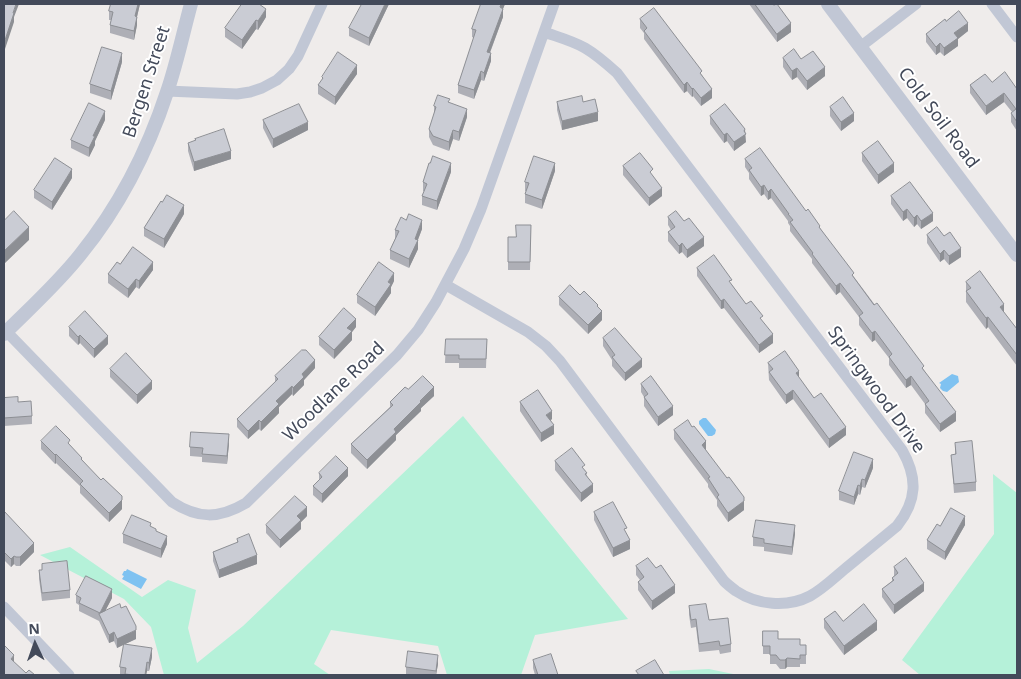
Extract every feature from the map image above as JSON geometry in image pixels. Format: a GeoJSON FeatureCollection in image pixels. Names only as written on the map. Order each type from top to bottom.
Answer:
{"type":"FeatureCollection","features":[{"type":"Feature","properties":{"kind":"street","name":"Bergen Street"},"geometry":{"type":"LineString","coordinates":[[5,331],[59,281],[108,217],[131,178],[168,91],[191,4]]}},
{"type":"Feature","properties":{"kind":"street"},"geometry":{"type":"LineString","coordinates":[[168,91],[237,94],[262,88],[276,80],[289,69],[298,56],[322,4]]}},
{"type":"Feature","properties":{"kind":"street","name":"Woodlane Road"},"geometry":{"type":"LineString","coordinates":[[5,331],[172,502],[195,514],[208,516],[234,510],[246,502],[397,355],[418,330],[436,302],[464,249],[481,209],[554,4]]}},
{"type":"Feature","properties":{"kind":"street","name":"Cold Soil Road"},"geometry":{"type":"LineString","coordinates":[[828,4],[1017,254]]}},
{"type":"Feature","properties":{"kind":"street"},"geometry":{"type":"LineString","coordinates":[[860,46],[916,4]]}},
{"type":"Feature","properties":{"kind":"street"},"geometry":{"type":"LineString","coordinates":[[992,4],[1017,37]]}},
{"type":"Feature","properties":{"kind":"street","name":"Springwood Drive"},"geometry":{"type":"LineString","coordinates":[[446,286],[528,332],[546,346],[560,361],[724,581],[750,599],[780,604],[794,602],[809,596],[823,587],[897,526],[905,515],[911,501],[913,487],[912,474],[902,450],[617,73],[603,59],[584,48],[544,32]]}},
{"type":"Feature","properties":{"kind":"street"},"geometry":{"type":"LineString","coordinates":[[4,607],[69,675]]}},
{"type":"Feature","properties":{"kind":"green space"},"geometry":{"type":"Polygon","coordinates":[[[463,416],[628,619],[535,635],[521,675],[447,675],[438,646],[331,630],[314,664],[330,675],[164,675],[151,627],[124,599],[40,555],[70,547],[142,597],[168,580],[196,590],[188,628],[197,663],[243,626],[463,416]]]}},
{"type":"Feature","properties":{"kind":"green space"},"geometry":{"type":"Polygon","coordinates":[[[993,474],[1017,493],[1017,675],[920,675],[902,660],[994,534],[993,474]]]}},
{"type":"Feature","properties":{"kind":"green space"},"geometry":{"type":"Polygon","coordinates":[[[709,669],[738,675],[670,675],[669,671],[709,669]]]}},
{"type":"Feature","properties":{"kind":"water"},"geometry":{"type":"Polygon","coordinates":[[[952,374],[958,376],[959,382],[947,392],[943,391],[939,383],[952,374]]]}},
{"type":"Feature","properties":{"kind":"water"},"geometry":{"type":"Polygon","coordinates":[[[706,418],[716,430],[712,436],[708,436],[699,424],[699,421],[706,418]]]}},
{"type":"Feature","properties":{"kind":"water"},"geometry":{"type":"Polygon","coordinates":[[[127,569],[147,579],[141,589],[122,579],[124,571],[127,569]]]}},
{"type":"Feature","properties":{"kind":"building"},"geometry":{"type":"Polygon","coordinates":[[[4,4],[16,4],[4,43],[4,4]]]}},
{"type":"Feature","properties":{"kind":"building"},"geometry":{"type":"Polygon","coordinates":[[[111,4],[138,4],[134,31],[110,25],[113,12],[109,11],[111,4]]]}},
{"type":"Feature","properties":{"kind":"building"},"geometry":{"type":"Polygon","coordinates":[[[242,4],[259,4],[266,9],[242,40],[225,28],[242,4]]]}},
{"type":"Feature","properties":{"kind":"building"},"geometry":{"type":"Polygon","coordinates":[[[362,4],[385,4],[369,38],[349,28],[362,4]]]}},
{"type":"Feature","properties":{"kind":"building"},"geometry":{"type":"Polygon","coordinates":[[[481,4],[501,4],[500,7],[503,9],[487,52],[491,53],[484,73],[481,71],[474,90],[458,85],[476,30],[472,29],[481,4]]]}},
{"type":"Feature","properties":{"kind":"building"},"geometry":{"type":"Polygon","coordinates":[[[755,4],[777,4],[791,23],[777,34],[755,4]]]}},
{"type":"Feature","properties":{"kind":"building"},"geometry":{"type":"Polygon","coordinates":[[[654,8],[702,71],[700,73],[712,89],[701,98],[687,82],[684,85],[644,31],[647,28],[640,19],[654,8]]]}},
{"type":"Feature","properties":{"kind":"building"},"geometry":{"type":"Polygon","coordinates":[[[959,11],[968,23],[954,33],[958,38],[944,48],[940,43],[936,47],[926,34],[959,11]]]}},
{"type":"Feature","properties":{"kind":"building"},"geometry":{"type":"Polygon","coordinates":[[[102,47],[122,53],[111,91],[90,84],[102,47]]]}},
{"type":"Feature","properties":{"kind":"building"},"geometry":{"type":"Polygon","coordinates":[[[794,49],[801,59],[813,51],[825,67],[807,81],[797,68],[792,71],[783,58],[794,49]]]}},
{"type":"Feature","properties":{"kind":"building"},"geometry":{"type":"Polygon","coordinates":[[[338,52],[357,65],[335,97],[318,85],[338,52]]]}},
{"type":"Feature","properties":{"kind":"building"},"geometry":{"type":"Polygon","coordinates":[[[1005,72],[1017,89],[1017,122],[1011,113],[1016,109],[1004,93],[986,106],[970,85],[985,74],[992,82],[1005,72]]]}},
{"type":"Feature","properties":{"kind":"building"},"geometry":{"type":"Polygon","coordinates":[[[438,95],[450,99],[448,102],[467,109],[459,132],[453,130],[449,142],[433,136],[429,129],[438,95]]]}},
{"type":"Feature","properties":{"kind":"building"},"geometry":{"type":"Polygon","coordinates":[[[582,96],[583,102],[595,99],[598,112],[562,121],[557,102],[582,96]]]}},
{"type":"Feature","properties":{"kind":"building"},"geometry":{"type":"Polygon","coordinates":[[[843,97],[854,113],[841,122],[830,107],[843,97]]]}},
{"type":"Feature","properties":{"kind":"building"},"geometry":{"type":"Polygon","coordinates":[[[89,103],[105,111],[89,148],[71,140],[89,103]]]}},
{"type":"Feature","properties":{"kind":"building"},"geometry":{"type":"Polygon","coordinates":[[[299,104],[308,122],[273,139],[263,120],[299,104]]]}},
{"type":"Feature","properties":{"kind":"building"},"geometry":{"type":"Polygon","coordinates":[[[725,104],[745,129],[746,134],[734,142],[727,133],[724,135],[710,116],[725,104]]]}},
{"type":"Feature","properties":{"kind":"building"},"geometry":{"type":"Polygon","coordinates":[[[224,129],[231,151],[194,162],[188,143],[224,129]]]}},
{"type":"Feature","properties":{"kind":"building"},"geometry":{"type":"Polygon","coordinates":[[[878,141],[894,163],[878,175],[862,153],[878,141]]]}},
{"type":"Feature","properties":{"kind":"building"},"geometry":{"type":"Polygon","coordinates":[[[760,148],[806,211],[808,209],[819,227],[854,273],[852,275],[874,305],[877,303],[924,366],[922,368],[956,412],[940,424],[925,404],[929,401],[911,376],[906,380],[889,357],[892,354],[875,331],[872,333],[859,316],[863,313],[840,283],[836,286],[812,254],[790,222],[793,220],[771,189],[768,192],[764,185],[761,187],[749,170],[752,168],[745,159],[760,148]]]}},
{"type":"Feature","properties":{"kind":"building"},"geometry":{"type":"Polygon","coordinates":[[[640,153],[653,169],[650,172],[662,188],[649,198],[623,166],[640,153]]]}},
{"type":"Feature","properties":{"kind":"building"},"geometry":{"type":"Polygon","coordinates":[[[433,156],[451,163],[437,201],[422,196],[427,184],[423,182],[433,156]]]}},
{"type":"Feature","properties":{"kind":"building"},"geometry":{"type":"Polygon","coordinates":[[[534,156],[555,163],[542,200],[525,194],[529,183],[525,182],[534,156]]]}},
{"type":"Feature","properties":{"kind":"building"},"geometry":{"type":"Polygon","coordinates":[[[55,158],[72,169],[52,202],[34,190],[55,158]]]}},
{"type":"Feature","properties":{"kind":"building"},"geometry":{"type":"Polygon","coordinates":[[[910,182],[933,213],[921,221],[917,215],[914,218],[907,209],[903,212],[891,196],[910,182]]]}},
{"type":"Feature","properties":{"kind":"building"},"geometry":{"type":"Polygon","coordinates":[[[167,195],[184,205],[164,239],[144,228],[167,195]]]}},
{"type":"Feature","properties":{"kind":"building"},"geometry":{"type":"Polygon","coordinates":[[[14,211],[29,227],[4,251],[4,221],[14,211]]]}},
{"type":"Feature","properties":{"kind":"building"},"geometry":{"type":"Polygon","coordinates":[[[676,211],[684,221],[689,218],[704,237],[687,250],[682,243],[679,246],[668,232],[675,227],[668,217],[676,211]]]}},
{"type":"Feature","properties":{"kind":"building"},"geometry":{"type":"Polygon","coordinates":[[[409,214],[422,220],[415,239],[418,240],[409,259],[390,250],[399,231],[395,230],[401,217],[406,220],[409,214]]]}},
{"type":"Feature","properties":{"kind":"building"},"geometry":{"type":"Polygon","coordinates":[[[516,225],[531,225],[530,262],[508,262],[508,237],[516,237],[516,225]]]}},
{"type":"Feature","properties":{"kind":"building"},"geometry":{"type":"Polygon","coordinates":[[[937,227],[944,236],[950,232],[961,248],[949,256],[944,250],[940,254],[927,235],[937,227]]]}},
{"type":"Feature","properties":{"kind":"building"},"geometry":{"type":"Polygon","coordinates":[[[133,247],[153,262],[139,281],[136,279],[128,289],[108,274],[117,262],[120,264],[133,247]]]}},
{"type":"Feature","properties":{"kind":"building"},"geometry":{"type":"Polygon","coordinates":[[[714,255],[732,280],[729,281],[746,304],[751,301],[763,316],[760,318],[773,334],[759,345],[724,299],[721,301],[697,268],[714,255]]]}},
{"type":"Feature","properties":{"kind":"building"},"geometry":{"type":"Polygon","coordinates":[[[379,262],[394,273],[388,282],[391,284],[375,307],[357,295],[379,262]]]}},
{"type":"Feature","properties":{"kind":"building"},"geometry":{"type":"Polygon","coordinates":[[[980,271],[1004,304],[1000,307],[1017,329],[1017,355],[966,291],[971,288],[966,282],[980,271]]]}},
{"type":"Feature","properties":{"kind":"building"},"geometry":{"type":"Polygon","coordinates":[[[570,285],[580,295],[584,291],[602,311],[588,325],[559,297],[570,285]]]}},
{"type":"Feature","properties":{"kind":"building"},"geometry":{"type":"Polygon","coordinates":[[[344,308],[356,319],[347,328],[352,331],[334,350],[319,337],[344,308]]]}},
{"type":"Feature","properties":{"kind":"building"},"geometry":{"type":"Polygon","coordinates":[[[85,311],[108,336],[94,349],[80,335],[78,337],[69,327],[85,311]]]}},
{"type":"Feature","properties":{"kind":"building"},"geometry":{"type":"Polygon","coordinates":[[[615,328],[642,359],[625,373],[612,357],[615,355],[603,338],[615,328]]]}},
{"type":"Feature","properties":{"kind":"building"},"geometry":{"type":"Polygon","coordinates":[[[446,339],[487,339],[486,359],[459,359],[459,355],[445,355],[446,339]]]}},
{"type":"Feature","properties":{"kind":"building"},"geometry":{"type":"Polygon","coordinates":[[[302,350],[306,350],[315,360],[302,374],[304,377],[276,401],[279,404],[261,422],[259,420],[248,431],[237,419],[278,379],[275,376],[302,350]]]}},
{"type":"Feature","properties":{"kind":"building"},"geometry":{"type":"Polygon","coordinates":[[[785,351],[799,371],[796,373],[814,398],[821,393],[846,427],[829,439],[793,390],[786,395],[769,372],[773,369],[768,363],[785,351]]]}},
{"type":"Feature","properties":{"kind":"building"},"geometry":{"type":"Polygon","coordinates":[[[126,353],[152,381],[137,395],[110,369],[126,353]]]}},
{"type":"Feature","properties":{"kind":"building"},"geometry":{"type":"Polygon","coordinates":[[[423,376],[434,387],[394,429],[396,432],[367,460],[351,444],[393,405],[390,402],[405,387],[408,389],[423,376]]]}},
{"type":"Feature","properties":{"kind":"building"},"geometry":{"type":"Polygon","coordinates":[[[651,376],[673,406],[658,417],[644,397],[648,394],[641,384],[651,376]]]}},
{"type":"Feature","properties":{"kind":"building"},"geometry":{"type":"Polygon","coordinates":[[[538,390],[552,411],[546,415],[554,425],[541,433],[520,402],[538,390]]]}},
{"type":"Feature","properties":{"kind":"building"},"geometry":{"type":"Polygon","coordinates":[[[18,397],[18,402],[31,401],[32,416],[4,418],[4,398],[18,397]]]}},
{"type":"Feature","properties":{"kind":"building"},"geometry":{"type":"Polygon","coordinates":[[[688,420],[692,427],[694,426],[706,441],[702,445],[744,497],[744,501],[728,513],[717,497],[719,495],[708,478],[710,477],[674,430],[688,420]]]}},
{"type":"Feature","properties":{"kind":"building"},"geometry":{"type":"Polygon","coordinates":[[[56,426],[70,440],[68,443],[81,459],[101,480],[103,478],[122,496],[122,500],[109,513],[80,484],[83,481],[41,441],[56,426]]]}},
{"type":"Feature","properties":{"kind":"building"},"geometry":{"type":"Polygon","coordinates":[[[191,432],[229,434],[227,456],[202,454],[203,448],[190,447],[191,432]]]}},
{"type":"Feature","properties":{"kind":"building"},"geometry":{"type":"Polygon","coordinates":[[[972,441],[976,482],[954,484],[951,455],[956,454],[955,443],[972,441]]]}},
{"type":"Feature","properties":{"kind":"building"},"geometry":{"type":"Polygon","coordinates":[[[572,448],[585,465],[582,467],[593,484],[581,493],[555,461],[572,448]]]}},
{"type":"Feature","properties":{"kind":"building"},"geometry":{"type":"Polygon","coordinates":[[[854,452],[873,459],[865,480],[862,479],[860,486],[858,485],[854,497],[839,491],[854,452]]]}},
{"type":"Feature","properties":{"kind":"building"},"geometry":{"type":"Polygon","coordinates":[[[336,456],[348,468],[322,494],[313,486],[322,477],[319,473],[336,456]]]}},
{"type":"Feature","properties":{"kind":"building"},"geometry":{"type":"Polygon","coordinates":[[[295,496],[307,507],[297,516],[301,520],[280,540],[266,525],[295,496]]]}},
{"type":"Feature","properties":{"kind":"building"},"geometry":{"type":"Polygon","coordinates":[[[613,502],[627,528],[624,529],[630,540],[613,548],[594,512],[613,502]]]}},
{"type":"Feature","properties":{"kind":"building"},"geometry":{"type":"Polygon","coordinates":[[[951,508],[965,516],[945,552],[927,540],[937,524],[940,526],[951,508]]]}},
{"type":"Feature","properties":{"kind":"building"},"geometry":{"type":"Polygon","coordinates":[[[4,511],[34,543],[20,557],[14,556],[11,559],[4,552],[4,511]]]}},
{"type":"Feature","properties":{"kind":"building"},"geometry":{"type":"Polygon","coordinates":[[[132,515],[151,523],[150,526],[156,529],[156,531],[167,536],[161,549],[123,534],[132,515]]]}},
{"type":"Feature","properties":{"kind":"building"},"geometry":{"type":"Polygon","coordinates":[[[756,520],[795,525],[792,547],[764,543],[764,539],[753,537],[756,520]]]}},
{"type":"Feature","properties":{"kind":"building"},"geometry":{"type":"Polygon","coordinates":[[[249,534],[257,555],[219,570],[213,552],[238,542],[237,539],[249,534]]]}},
{"type":"Feature","properties":{"kind":"building"},"geometry":{"type":"Polygon","coordinates":[[[648,558],[656,568],[661,565],[675,585],[652,601],[638,582],[644,577],[636,566],[648,558]]]}},
{"type":"Feature","properties":{"kind":"building"},"geometry":{"type":"Polygon","coordinates":[[[906,558],[924,583],[894,605],[882,589],[894,580],[892,578],[898,573],[894,567],[906,558]]]}},
{"type":"Feature","properties":{"kind":"building"},"geometry":{"type":"Polygon","coordinates":[[[67,561],[70,590],[42,593],[39,570],[42,570],[42,564],[67,561]]]}},
{"type":"Feature","properties":{"kind":"building"},"geometry":{"type":"Polygon","coordinates":[[[86,576],[112,589],[100,613],[79,603],[81,598],[76,595],[86,576]]]}},
{"type":"Feature","properties":{"kind":"building"},"geometry":{"type":"Polygon","coordinates":[[[120,604],[121,608],[126,606],[136,626],[136,630],[117,639],[114,632],[109,635],[99,614],[120,604]]]}},
{"type":"Feature","properties":{"kind":"building"},"geometry":{"type":"Polygon","coordinates":[[[706,604],[709,620],[728,618],[731,644],[720,646],[719,641],[699,644],[696,619],[691,620],[689,606],[706,604]]]}},
{"type":"Feature","properties":{"kind":"building"},"geometry":{"type":"Polygon","coordinates":[[[864,604],[877,621],[844,646],[824,619],[835,611],[843,621],[864,604]]]}},
{"type":"Feature","properties":{"kind":"building"},"geometry":{"type":"Polygon","coordinates":[[[763,631],[778,631],[778,639],[800,639],[800,645],[806,645],[806,655],[800,655],[800,659],[787,658],[780,660],[776,655],[770,655],[770,646],[763,646],[763,631]]]}},
{"type":"Feature","properties":{"kind":"building"},"geometry":{"type":"Polygon","coordinates":[[[124,644],[152,648],[145,675],[125,674],[126,668],[120,667],[124,644]]]}},
{"type":"Feature","properties":{"kind":"building"},"geometry":{"type":"Polygon","coordinates":[[[4,645],[14,655],[11,659],[26,673],[29,670],[35,675],[4,675],[4,645]]]}},
{"type":"Feature","properties":{"kind":"building"},"geometry":{"type":"Polygon","coordinates":[[[408,651],[438,655],[436,671],[406,667],[408,651]]]}},
{"type":"Feature","properties":{"kind":"building"},"geometry":{"type":"Polygon","coordinates":[[[551,654],[558,675],[538,675],[533,660],[551,654]]]}},
{"type":"Feature","properties":{"kind":"building"},"geometry":{"type":"Polygon","coordinates":[[[655,660],[664,675],[639,675],[636,671],[655,660]]]}}]}
